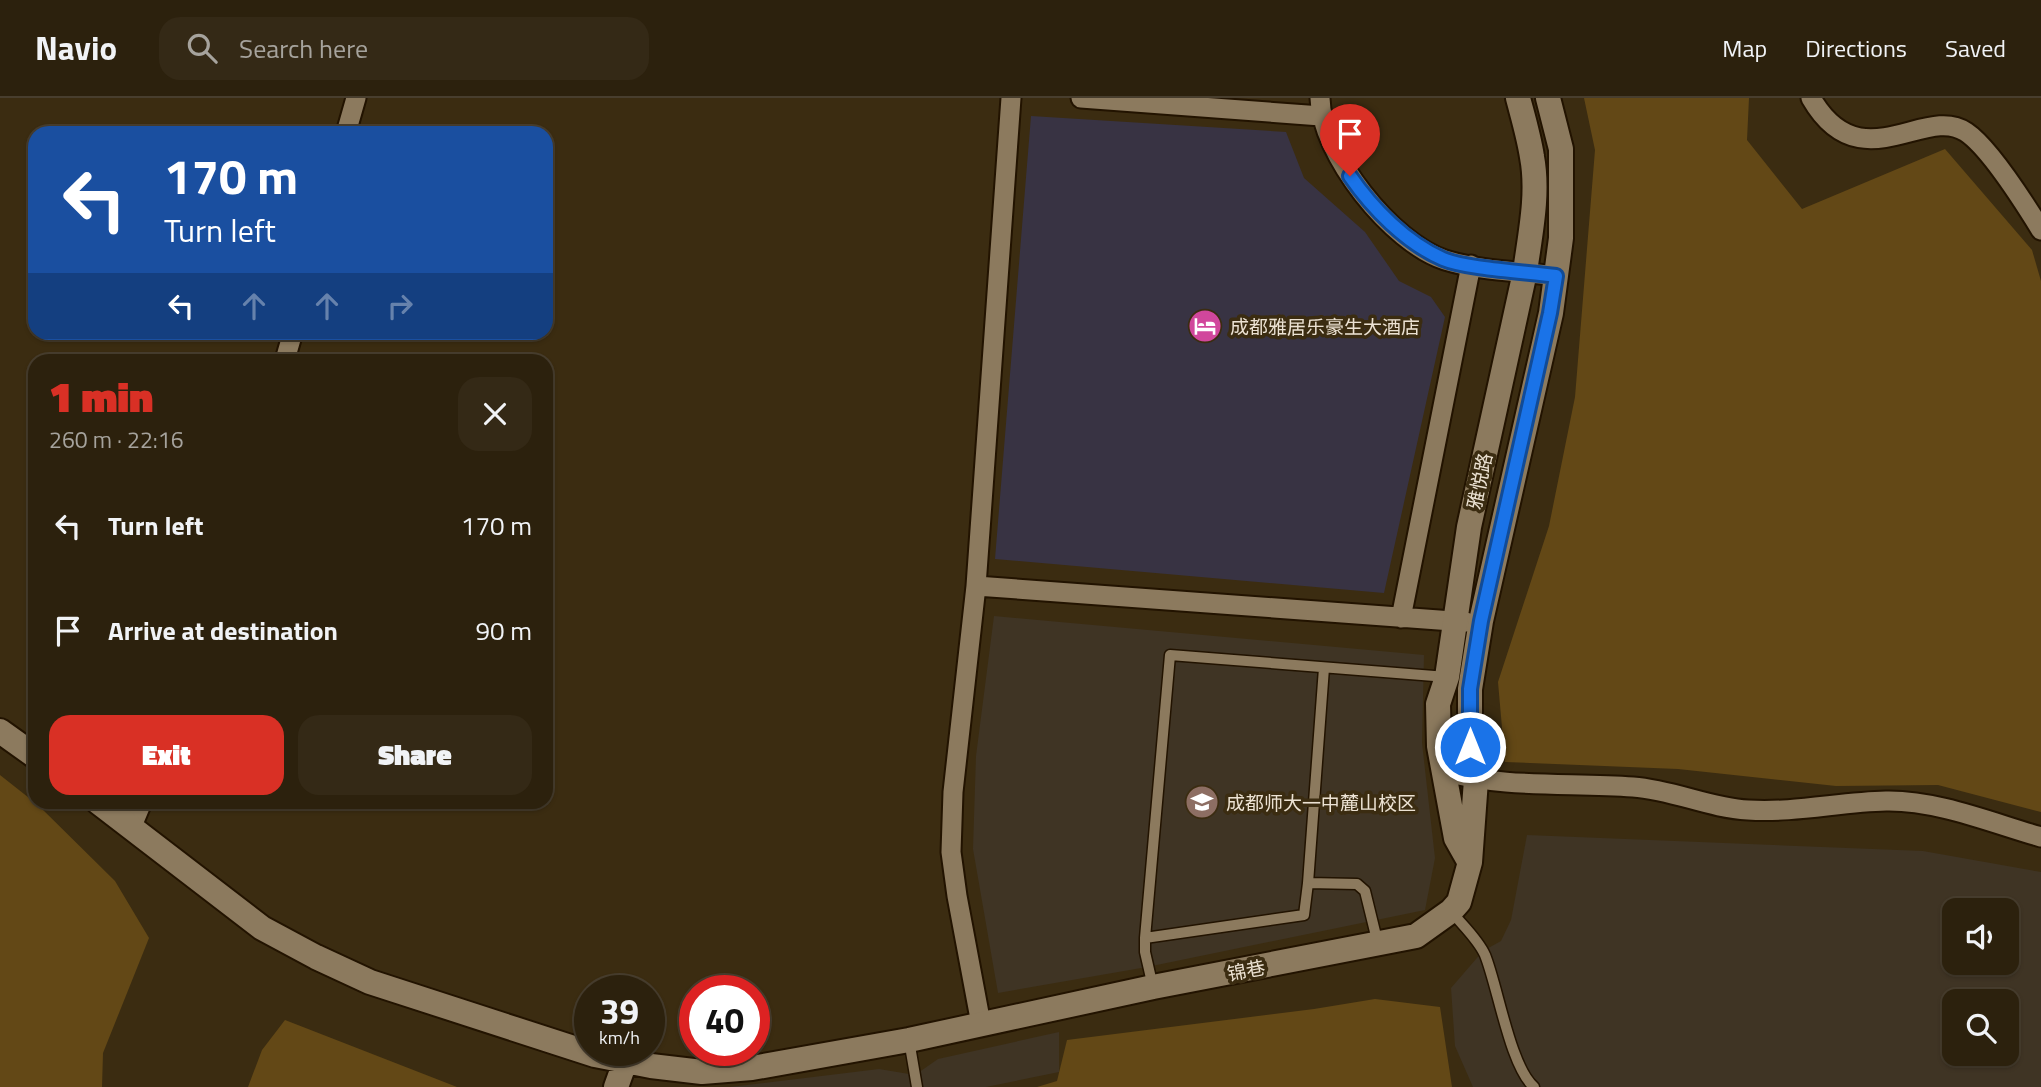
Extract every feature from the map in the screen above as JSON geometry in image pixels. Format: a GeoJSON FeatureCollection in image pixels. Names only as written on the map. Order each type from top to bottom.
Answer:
{"type":"FeatureCollection","features":[{"type":"Feature","properties":{"kind":"street"},"geometry":{"type":"LineString","coordinates":[[348,126],[356,98]]}},
{"type":"Feature","properties":{"kind":"street"},"geometry":{"type":"LineString","coordinates":[[981,1024],[951,852],[953,792],[976,586],[1011,98]]}},
{"type":"Feature","properties":{"kind":"street"},"geometry":{"type":"LineString","coordinates":[[1081,98],[1321,107],[1338,159],[1361,192],[1391,223],[1444,260],[1556,276]]}},
{"type":"Feature","properties":{"kind":"street","name":"雅悦路"},"geometry":{"type":"LineString","coordinates":[[1470,862],[1456,838],[1443,771],[1438,704],[1447,677],[1469,527],[1525,272],[1534,193],[1533,159],[1518,98]]}},
{"type":"Feature","properties":{"kind":"street","name":"锦巷"},"geometry":{"type":"LineString","coordinates":[[656,1066],[702,1072],[752,1068],[909,1040],[1153,987],[1416,936],[1451,911],[1464,888],[1470,862],[1476,780],[1470,747],[1470,689],[1481,621],[1556,276],[1563,189],[1561,149],[1548,98]]}},
{"type":"Feature","properties":{"kind":"street"},"geometry":{"type":"LineString","coordinates":[[1811,98],[1832,125],[1867,139],[1885,139],[1936,127],[1965,131],[1996,163],[2041,230]]}},
{"type":"Feature","properties":{"kind":"street"},"geometry":{"type":"LineString","coordinates":[[1401,618],[1471,265]]}},
{"type":"Feature","properties":{"kind":"street"},"geometry":{"type":"LineString","coordinates":[[976,586],[1455,623],[1481,621]]}},
{"type":"Feature","properties":{"kind":"street"},"geometry":{"type":"LineString","coordinates":[[0,731],[28,751]]}},
{"type":"Feature","properties":{"kind":"street"},"geometry":{"type":"LineString","coordinates":[[1443,771],[1476,780],[1670,791],[1719,806],[1746,810],[1888,801],[1932,807],[2041,837]]}},
{"type":"Feature","properties":{"kind":"street","name":"锦巷"},"geometry":{"type":"LineString","coordinates":[[108,809],[262,928],[316,957],[370,982],[574,1048]]}},
{"type":"Feature","properties":{"kind":"street"},"geometry":{"type":"LineString","coordinates":[[132,826],[139,809]]}},
{"type":"Feature","properties":{"kind":"street"},"geometry":{"type":"LineString","coordinates":[[616,1087],[624,1066]]}},
{"type":"Feature","properties":{"kind":"lane"},"geometry":{"type":"LineString","coordinates":[[1153,987],[1145,952],[1145,938],[1170,655],[1447,677]]}},
{"type":"Feature","properties":{"kind":"lane"},"geometry":{"type":"LineString","coordinates":[[1145,938],[1304,915],[1324,668]]}},
{"type":"Feature","properties":{"kind":"lane"},"geometry":{"type":"LineString","coordinates":[[1308,883],[1357,884],[1365,891],[1378,944]]}},
{"type":"Feature","properties":{"kind":"lane"},"geometry":{"type":"LineString","coordinates":[[1451,911],[1483,951],[1510,1039],[1528,1082],[1534,1087]]}},
{"type":"Feature","properties":{"kind":"lane"},"geometry":{"type":"LineString","coordinates":[[909,1040],[917,1087]]}},
{"type":"Feature","properties":{"kind":"shaded area"},"geometry":{"type":"Polygon","coordinates":[[[1584,98],[1749,98],[1747,140],[1802,209],[1945,149],[2032,250],[2041,281],[2041,812],[1938,785],[1836,786],[1678,769],[1505,762],[1498,682],[1549,526],[1575,397],[1595,150],[1584,98]]]}},
{"type":"Feature","properties":{"kind":"shaded area"},"geometry":{"type":"Polygon","coordinates":[[[1031,116],[1286,132],[1304,178],[1365,232],[1399,281],[1431,297],[1445,317],[1384,593],[995,559],[1031,116]]]}},
{"type":"Feature","properties":{"kind":"shaded area","name":"成都师大一中麓山校区"},"geometry":{"type":"Polygon","coordinates":[[[994,616],[1424,655],[1422,743],[1435,858],[1425,910],[1147,967],[998,993],[973,849],[976,756],[994,616]]]}},
{"type":"Feature","properties":{"kind":"shaded area"},"geometry":{"type":"Polygon","coordinates":[[[0,775],[28,797],[28,809],[42,809],[115,881],[149,938],[103,1053],[102,1087],[0,1087],[0,775]]]}},
{"type":"Feature","properties":{"kind":"shaded area"},"geometry":{"type":"Polygon","coordinates":[[[1527,835],[1923,851],[2041,872],[2041,1087],[1473,1087],[1455,1046],[1451,988],[1483,951],[1501,941],[1511,920],[1527,835]]]}},
{"type":"Feature","properties":{"kind":"shaded area"},"geometry":{"type":"Polygon","coordinates":[[[1375,999],[1440,1007],[1452,1087],[1037,1087],[1057,1081],[1067,1040],[1375,999]]]}},
{"type":"Feature","properties":{"kind":"shaded area"},"geometry":{"type":"Polygon","coordinates":[[[285,1020],[457,1087],[248,1087],[262,1050],[285,1020]]]}},
{"type":"Feature","properties":{"kind":"shaded area"},"geometry":{"type":"Polygon","coordinates":[[[1059,1032],[1059,1072],[986,1087],[730,1087],[879,1069],[915,1075],[938,1059],[1059,1032]]]}},
{"type":"Feature","properties":{"kind":"place","name":"成都雅居乐豪生大酒店"},"geometry":{"type":"Point","coordinates":[1205,326]}},
{"type":"Feature","properties":{"kind":"place","name":"成都师大一中麓山校区"},"geometry":{"type":"Point","coordinates":[1202,802]}},
{"type":"Feature","properties":{"kind":"route"},"geometry":{"type":"LineString","coordinates":[[1350,176],[1361,192],[1391,223],[1444,260],[1556,276],[1481,621],[1470,689],[1470,747]]}}]}
